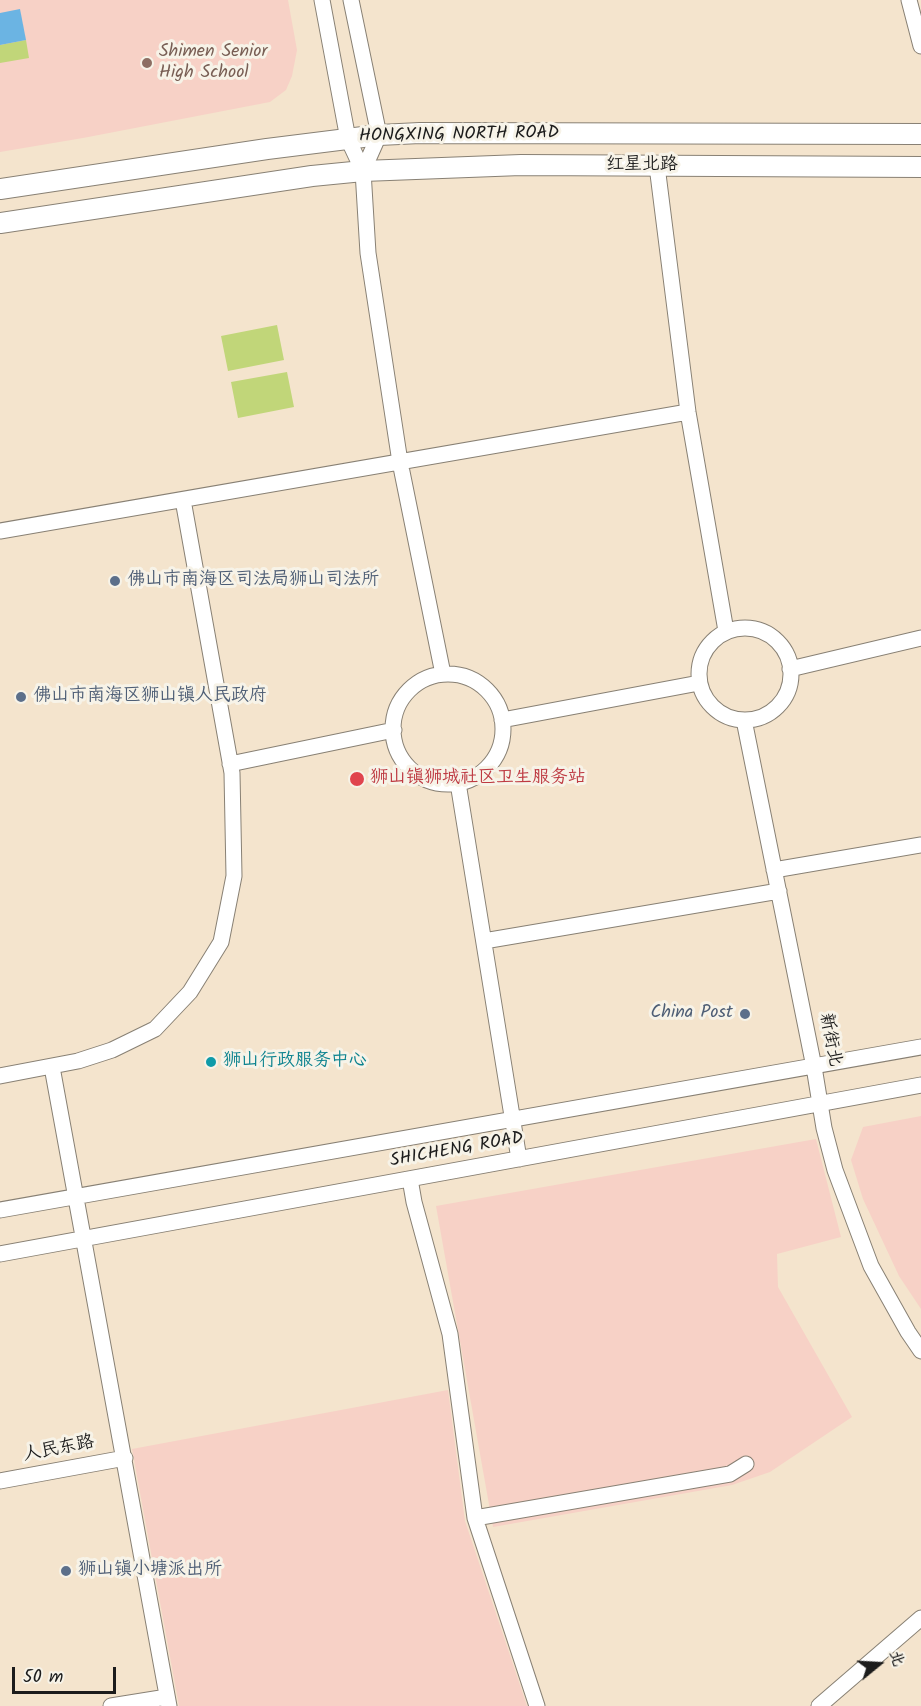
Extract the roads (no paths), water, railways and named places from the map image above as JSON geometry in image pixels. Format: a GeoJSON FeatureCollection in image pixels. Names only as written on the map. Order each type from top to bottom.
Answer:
{"type":"FeatureCollection","features":[{"type":"Feature","properties":{"kind":"main road","name":"HONGXING NORTH ROAD"},"geometry":{"type":"LineString","coordinates":[[0,189],[267,149],[379,135],[420,133],[921,134]]}},
{"type":"Feature","properties":{"kind":"main road","name":"红星北路"},"geometry":{"type":"LineString","coordinates":[[363,171],[521,165],[921,167]]}},
{"type":"Feature","properties":{"kind":"main road","name":"HONGXING NORTH ROAD"},"geometry":{"type":"LineString","coordinates":[[0,223],[312,176],[363,171]]}},
{"type":"Feature","properties":{"kind":"street"},"geometry":{"type":"LineString","coordinates":[[322,0],[348,139],[363,171],[368,253],[400,462],[443,674]]}},
{"type":"Feature","properties":{"kind":"street"},"geometry":{"type":"LineString","coordinates":[[351,0],[379,135],[363,171]]}},
{"type":"Feature","properties":{"kind":"street"},"geometry":{"type":"LineString","coordinates":[[914,9],[921,46]]}},
{"type":"Feature","properties":{"kind":"street"},"geometry":{"type":"LineString","coordinates":[[657,166],[688,412],[726,631]]}},
{"type":"Feature","properties":{"kind":"street"},"geometry":{"type":"LineString","coordinates":[[0,531],[688,412]]}},
{"type":"Feature","properties":{"kind":"street"},"geometry":{"type":"LineString","coordinates":[[0,1076],[78,1061],[112,1050],[155,1029],[190,992],[221,942],[234,876],[230,764],[183,500]]}},
{"type":"Feature","properties":{"kind":"street"},"geometry":{"type":"LineString","coordinates":[[742,627],[758,630],[772,637],[783,649],[790,669],[791,677],[787,693],[778,706],[765,716],[744,720],[719,713],[705,698],[699,683],[699,667],[704,651],[713,640],[726,631],[742,627]]}},
{"type":"Feature","properties":{"kind":"street"},"geometry":{"type":"LineString","coordinates":[[790,669],[921,638]]}},
{"type":"Feature","properties":{"kind":"street"},"geometry":{"type":"LineString","coordinates":[[443,674],[462,675],[479,683],[493,696],[502,720],[504,729],[500,748],[491,765],[476,777],[458,783],[439,783],[421,777],[400,756],[394,737],[394,718],[401,700],[409,690],[424,679],[443,674]]}},
{"type":"Feature","properties":{"kind":"street"},"geometry":{"type":"LineString","coordinates":[[502,720],[699,683]]}},
{"type":"Feature","properties":{"kind":"street","name":"新街北"},"geometry":{"type":"LineString","coordinates":[[744,720],[814,1067],[824,1128],[835,1170],[871,1266],[921,1351]]}},
{"type":"Feature","properties":{"kind":"street"},"geometry":{"type":"LineString","coordinates":[[230,764],[394,730]]}},
{"type":"Feature","properties":{"kind":"street"},"geometry":{"type":"LineString","coordinates":[[458,783],[519,1159]]}},
{"type":"Feature","properties":{"kind":"street"},"geometry":{"type":"LineString","coordinates":[[774,870],[921,845]]}},
{"type":"Feature","properties":{"kind":"street"},"geometry":{"type":"LineString","coordinates":[[484,941],[779,891]]}},
{"type":"Feature","properties":{"kind":"street","name":"SHICHENG ROAD"},"geometry":{"type":"LineString","coordinates":[[0,1210],[921,1047]]}},
{"type":"Feature","properties":{"kind":"street"},"geometry":{"type":"LineString","coordinates":[[52,1067],[168,1701],[111,1706]]}},
{"type":"Feature","properties":{"kind":"street","name":"SHICHENG ROAD"},"geometry":{"type":"LineString","coordinates":[[0,1254],[921,1085]]}},
{"type":"Feature","properties":{"kind":"street"},"geometry":{"type":"LineString","coordinates":[[410,1179],[414,1202],[450,1334],[475,1518],[537,1706]]}},
{"type":"Feature","properties":{"kind":"street","name":"人民东路"},"geometry":{"type":"LineString","coordinates":[[0,1481],[125,1458]]}},
{"type":"Feature","properties":{"kind":"street"},"geometry":{"type":"LineString","coordinates":[[475,1518],[730,1474],[746,1464]]}},
{"type":"Feature","properties":{"kind":"street"},"geometry":{"type":"LineString","coordinates":[[819,1706],[921,1618]]}},
{"type":"Feature","properties":{"kind":"water"},"geometry":{"type":"Polygon","coordinates":[[[20,9],[26,40],[0,45],[0,13],[20,9]]]}},
{"type":"Feature","properties":{"kind":"place","name":"Shimen Senior High School"},"geometry":{"type":"Point","coordinates":[147,63]}},
{"type":"Feature","properties":{"kind":"place","name":"佛山市南海区司法局狮山司法所"},"geometry":{"type":"Point","coordinates":[115,581]}},
{"type":"Feature","properties":{"kind":"place","name":"佛山市南海区狮山镇人民政府"},"geometry":{"type":"Point","coordinates":[21,697]}},
{"type":"Feature","properties":{"kind":"place","name":"狮山镇狮城社区卫生服务站"},"geometry":{"type":"Point","coordinates":[357,779]}},
{"type":"Feature","properties":{"kind":"place","name":"China Post"},"geometry":{"type":"Point","coordinates":[745,1014]}},
{"type":"Feature","properties":{"kind":"place","name":"狮山行政服务中心"},"geometry":{"type":"Point","coordinates":[211,1062]}},
{"type":"Feature","properties":{"kind":"place","name":"狮山镇小塘派出所"},"geometry":{"type":"Point","coordinates":[66,1571]}}]}
